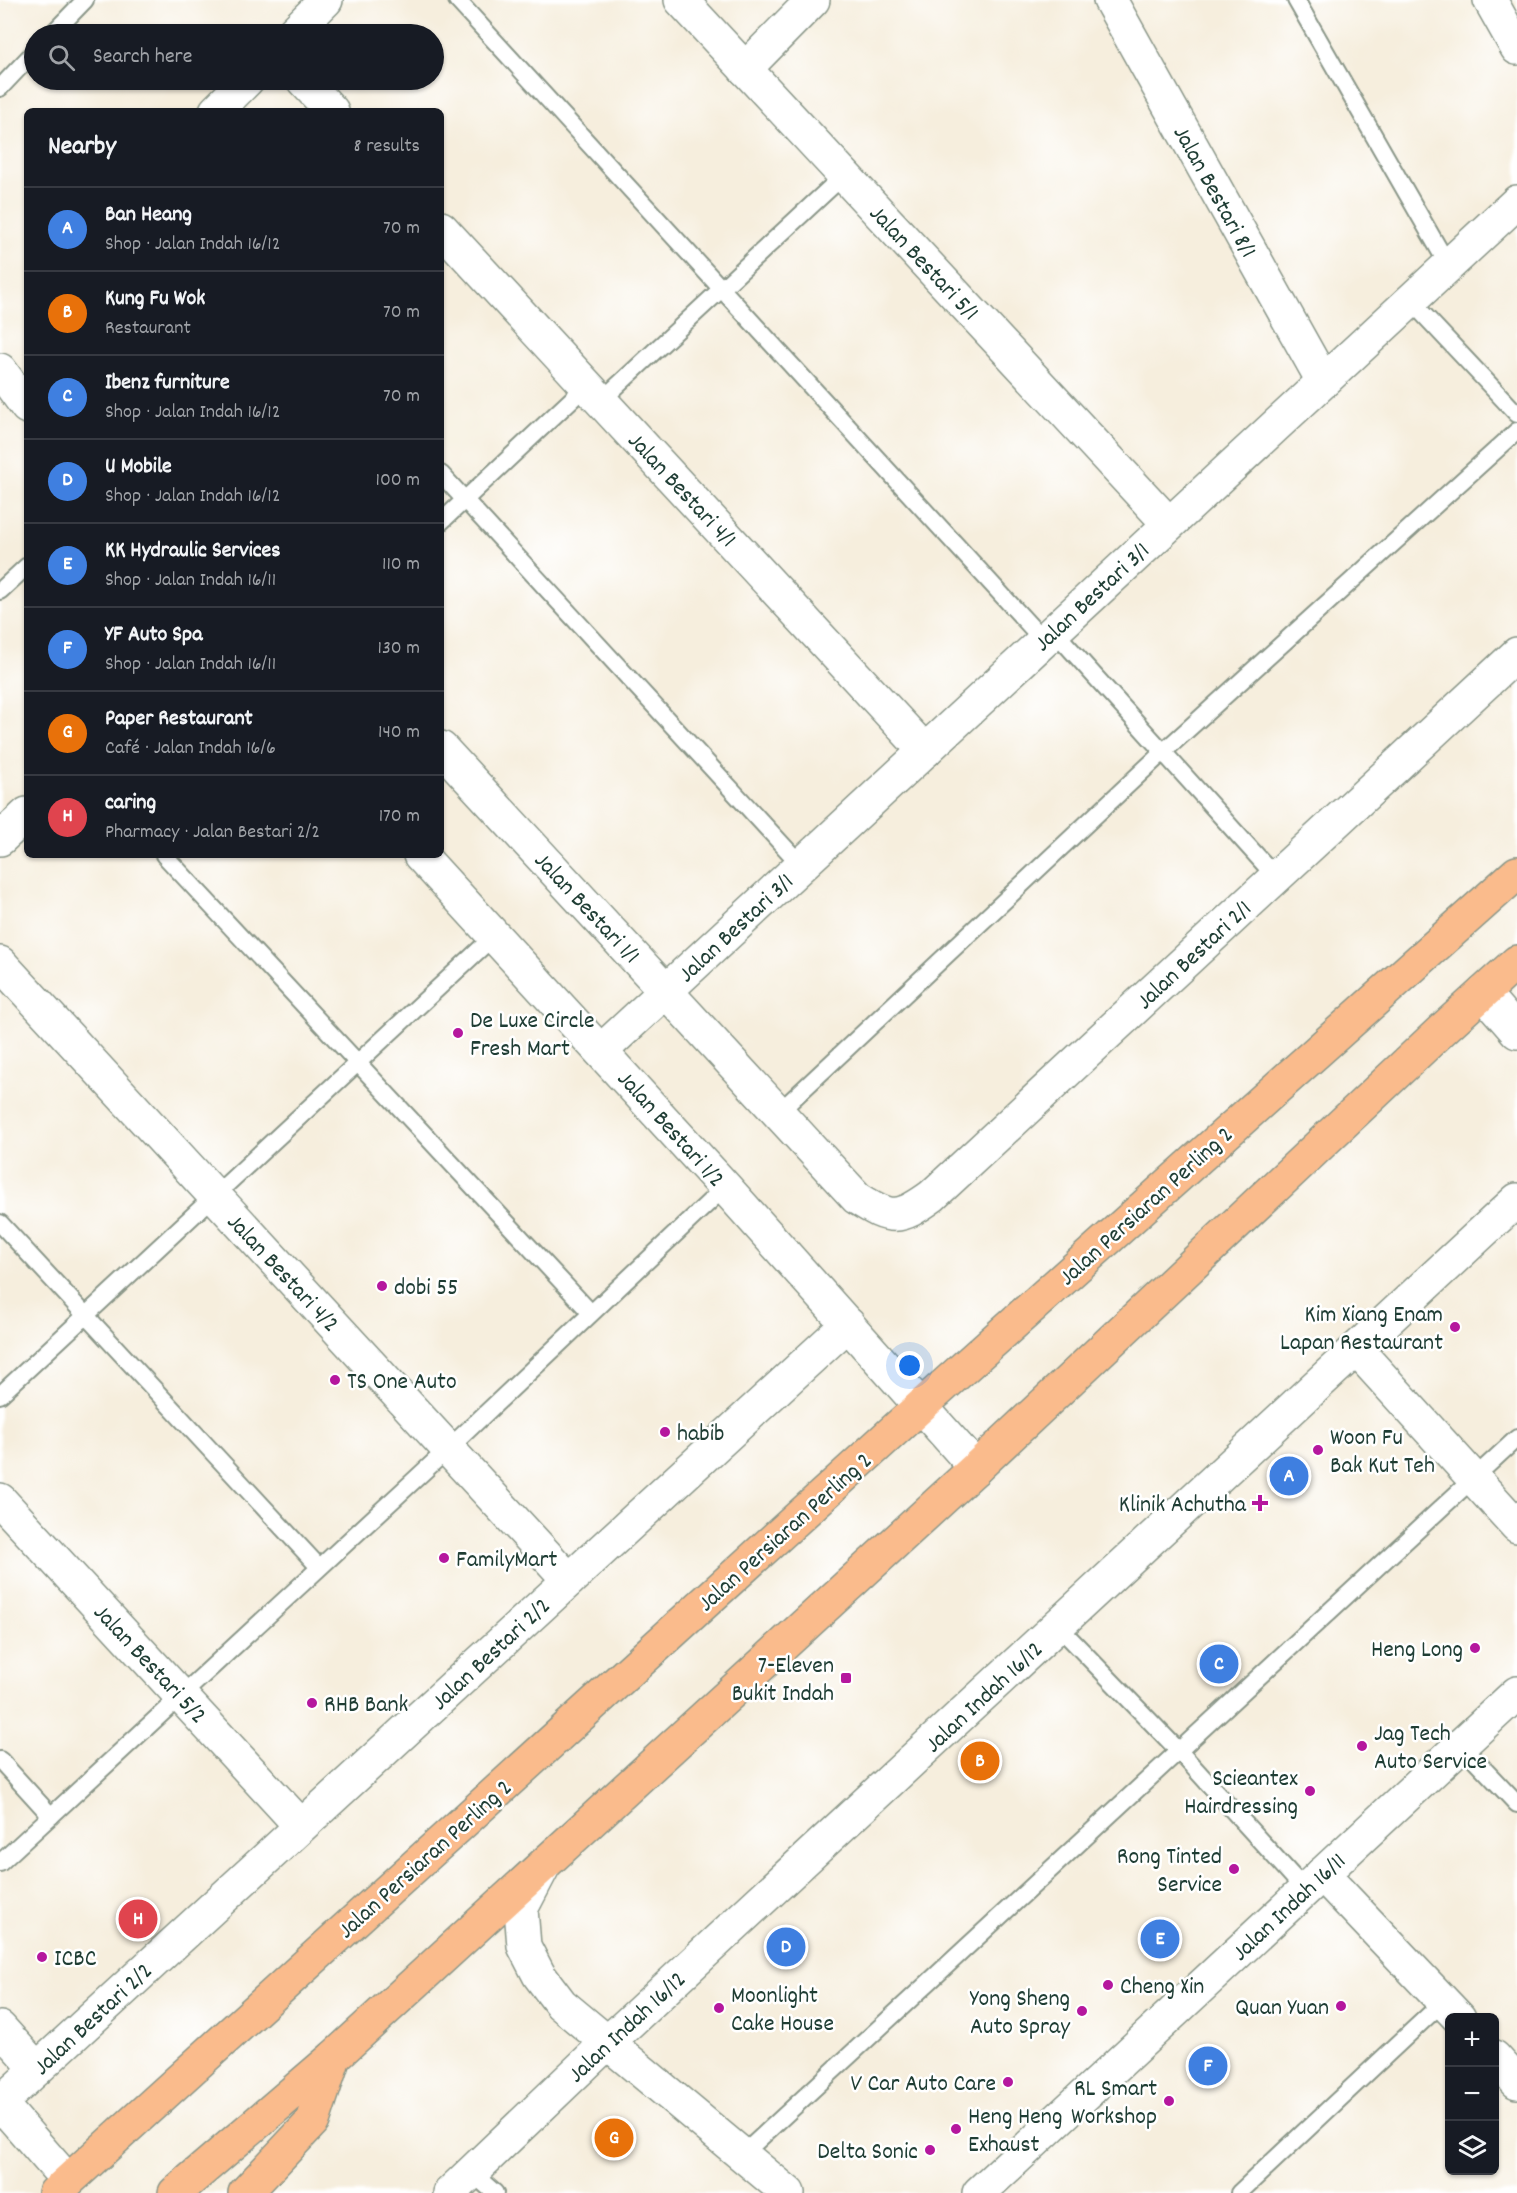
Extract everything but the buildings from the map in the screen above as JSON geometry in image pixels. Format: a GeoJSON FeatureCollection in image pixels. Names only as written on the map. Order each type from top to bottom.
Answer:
{"type":"FeatureCollection","features":[{"type":"Feature","properties":{"kind":"main road","name":"Jalan Persiaran Perling 2"},"geometry":{"type":"LineString","coordinates":[[62,2187],[921,1406],[1517,873]]}},
{"type":"Feature","properties":{"kind":"main road"},"geometry":{"type":"LineString","coordinates":[[175,2193],[334,2057],[976,1468],[1517,962]]}},
{"type":"Feature","properties":{"kind":"main road"},"geometry":{"type":"LineString","coordinates":[[245,2193],[313,2121],[334,2057]]}},
{"type":"Feature","properties":{"kind":"street"},"geometry":{"type":"LineString","coordinates":[[302,24],[326,0]]}},
{"type":"Feature","properties":{"kind":"street","name":"Jalan Bestari 5/1"},"geometry":{"type":"LineString","coordinates":[[681,0],[1169,524]]}},
{"type":"Feature","properties":{"kind":"street"},"geometry":{"type":"LineString","coordinates":[[745,69],[813,0]]}},
{"type":"Feature","properties":{"kind":"street","name":"Jalan Bestari 8/1"},"geometry":{"type":"LineString","coordinates":[[1110,0],[1323,381]]}},
{"type":"Feature","properties":{"kind":"street"},"geometry":{"type":"LineString","coordinates":[[1490,0],[1517,48]]}},
{"type":"Feature","properties":{"kind":"street"},"geometry":{"type":"LineString","coordinates":[[219,108],[237,90]]}},
{"type":"Feature","properties":{"kind":"street"},"geometry":{"type":"LineString","coordinates":[[312,90],[329,108]]}},
{"type":"Feature","properties":{"kind":"street","name":"Jalan Bestari 3/1"},"geometry":{"type":"LineString","coordinates":[[601,1051],[1517,201]]}},
{"type":"Feature","properties":{"kind":"street","name":"Jalan Bestari 4/1"},"geometry":{"type":"LineString","coordinates":[[444,231],[925,751]]}},
{"type":"Feature","properties":{"kind":"street"},"geometry":{"type":"LineString","coordinates":[[0,370],[24,403]]}},
{"type":"Feature","properties":{"kind":"street","name":"Jalan Bestari 2/1"},"geometry":{"type":"LineString","coordinates":[[857,1198],[875,1210],[894,1216],[913,1210],[932,1196],[1517,654]]}},
{"type":"Feature","properties":{"kind":"street","name":"Jalan Bestari 1/1"},"geometry":{"type":"LineString","coordinates":[[444,751],[857,1198]]}},
{"type":"Feature","properties":{"kind":"street"},"geometry":{"type":"LineString","coordinates":[[0,839],[24,817]]}},
{"type":"Feature","properties":{"kind":"street","name":"Jalan Bestari 1/2"},"geometry":{"type":"LineString","coordinates":[[423,858],[848,1324]]}},
{"type":"Feature","properties":{"kind":"street","name":"Jalan Bestari 4/2"},"geometry":{"type":"LineString","coordinates":[[0,963],[569,1580]]}},
{"type":"Feature","properties":{"kind":"street"},"geometry":{"type":"LineString","coordinates":[[1483,993],[1517,1032]]}},
{"type":"Feature","properties":{"kind":"street","name":"Jalan Indah 16/12"},"geometry":{"type":"LineString","coordinates":[[472,2186],[608,2043],[1517,1200]]}},
{"type":"Feature","properties":{"kind":"street"},"geometry":{"type":"LineString","coordinates":[[848,1324],[976,1468]]}},
{"type":"Feature","properties":{"kind":"street","name":"Jalan Bestari 2/2"},"geometry":{"type":"LineString","coordinates":[[0,2103],[848,1324]]}},
{"type":"Feature","properties":{"kind":"street"},"geometry":{"type":"LineString","coordinates":[[1357,1350],[1517,1526]]}},
{"type":"Feature","properties":{"kind":"street","name":"Jalan Bestari 5/2"},"geometry":{"type":"LineString","coordinates":[[0,1500],[301,1826]]}},
{"type":"Feature","properties":{"kind":"street","name":"Jalan Indah 16/11"},"geometry":{"type":"LineString","coordinates":[[979,2193],[1517,1693]]}},
{"type":"Feature","properties":{"kind":"street"},"geometry":{"type":"LineString","coordinates":[[545,1863],[521,1909],[524,1946],[539,1974],[561,2004],[788,2193]]}},
{"type":"Feature","properties":{"kind":"street"},"geometry":{"type":"LineString","coordinates":[[1313,1882],[1451,2009]]}},
{"type":"Feature","properties":{"kind":"street"},"geometry":{"type":"LineString","coordinates":[[0,2028],[37,2069]]}},
{"type":"Feature","properties":{"kind":"street"},"geometry":{"type":"LineString","coordinates":[[1499,2062],[1517,2082]]}},
{"type":"Feature","properties":{"kind":"street"},"geometry":{"type":"LineString","coordinates":[[0,2103],[62,2187]]}},
{"type":"Feature","properties":{"kind":"lane"},"geometry":{"type":"LineString","coordinates":[[62,24],[86,0]]}},
{"type":"Feature","properties":{"kind":"lane"},"geometry":{"type":"LineString","coordinates":[[457,0],[722,290],[1049,636],[1163,752],[1276,877]]}},
{"type":"Feature","properties":{"kind":"lane"},"geometry":{"type":"LineString","coordinates":[[1296,0],[1448,266]]}},
{"type":"Feature","properties":{"kind":"lane"},"geometry":{"type":"LineString","coordinates":[[0,88],[24,63]]}},
{"type":"Feature","properties":{"kind":"lane"},"geometry":{"type":"LineString","coordinates":[[444,519],[722,290],[844,175]]}},
{"type":"Feature","properties":{"kind":"lane"},"geometry":{"type":"LineString","coordinates":[[1410,300],[1517,414]]}},
{"type":"Feature","properties":{"kind":"lane"},"geometry":{"type":"LineString","coordinates":[[778,1113],[1163,752],[1517,431]]}},
{"type":"Feature","properties":{"kind":"lane"},"geometry":{"type":"LineString","coordinates":[[444,477],[801,866]]}},
{"type":"Feature","properties":{"kind":"lane"},"geometry":{"type":"LineString","coordinates":[[0,591],[24,569]]}},
{"type":"Feature","properties":{"kind":"lane"},"geometry":{"type":"LineString","coordinates":[[167,858],[591,1313]]}},
{"type":"Feature","properties":{"kind":"lane"},"geometry":{"type":"LineString","coordinates":[[0,1395],[495,936]]}},
{"type":"Feature","properties":{"kind":"lane"},"geometry":{"type":"LineString","coordinates":[[0,1863],[448,1449],[725,1187]]}},
{"type":"Feature","properties":{"kind":"lane"},"geometry":{"type":"LineString","coordinates":[[0,1223],[319,1568]]}},
{"type":"Feature","properties":{"kind":"lane"},"geometry":{"type":"LineString","coordinates":[[743,2154],[1517,1438]]}},
{"type":"Feature","properties":{"kind":"lane"},"geometry":{"type":"LineString","coordinates":[[1058,1626],[1178,1750],[1313,1882]]}},
{"type":"Feature","properties":{"kind":"lane"},"geometry":{"type":"LineString","coordinates":[[1461,1745],[1517,1804]]}},
{"type":"Feature","properties":{"kind":"lane"},"geometry":{"type":"LineString","coordinates":[[0,1760],[51,1816]]}},
{"type":"Feature","properties":{"kind":"lane"},"geometry":{"type":"LineString","coordinates":[[1239,2193],[1451,2009]]}},
{"type":"Feature","properties":{"kind":"place","name":"De Luxe Circle Fresh Mart"},"geometry":{"type":"Point","coordinates":[458,1033]}},
{"type":"Feature","properties":{"kind":"place","name":"dobi 55"},"geometry":{"type":"Point","coordinates":[382,1286]}},
{"type":"Feature","properties":{"kind":"place","name":"Kim Xiang Enam Lapan Restaurant"},"geometry":{"type":"Point","coordinates":[1455,1327]}},
{"type":"Feature","properties":{"kind":"place","name":"TS One Auto"},"geometry":{"type":"Point","coordinates":[335,1380]}},
{"type":"Feature","properties":{"kind":"place","name":"habib"},"geometry":{"type":"Point","coordinates":[665,1432]}},
{"type":"Feature","properties":{"kind":"place","name":"Woon Fu Bak Kut Teh"},"geometry":{"type":"Point","coordinates":[1318,1450]}},
{"type":"Feature","properties":{"kind":"place","name":"Ban Heang"},"geometry":{"type":"Point","coordinates":[1289,1476]}},
{"type":"Feature","properties":{"kind":"place","name":"Klinik Achutha"},"geometry":{"type":"Point","coordinates":[1260,1503]}},
{"type":"Feature","properties":{"kind":"place","name":"FamilyMart"},"geometry":{"type":"Point","coordinates":[444,1558]}},
{"type":"Feature","properties":{"kind":"place","name":"Heng Long"},"geometry":{"type":"Point","coordinates":[1475,1648]}},
{"type":"Feature","properties":{"kind":"place","name":"Ibenz furniture"},"geometry":{"type":"Point","coordinates":[1219,1664]}},
{"type":"Feature","properties":{"kind":"place","name":"7-Eleven Bukit Indah"},"geometry":{"type":"Point","coordinates":[846,1678]}},
{"type":"Feature","properties":{"kind":"place","name":"RHB Bank"},"geometry":{"type":"Point","coordinates":[312,1703]}},
{"type":"Feature","properties":{"kind":"place","name":"Jag Tech Auto Service"},"geometry":{"type":"Point","coordinates":[1362,1746]}},
{"type":"Feature","properties":{"kind":"place","name":"Kung Fu Wok"},"geometry":{"type":"Point","coordinates":[980,1761]}},
{"type":"Feature","properties":{"kind":"place","name":"Scieantex Hairdressing"},"geometry":{"type":"Point","coordinates":[1310,1791]}},
{"type":"Feature","properties":{"kind":"place","name":"Rong Tinted Service"},"geometry":{"type":"Point","coordinates":[1234,1869]}},
{"type":"Feature","properties":{"kind":"place","name":"caring"},"geometry":{"type":"Point","coordinates":[138,1919]}},
{"type":"Feature","properties":{"kind":"place","name":"KK Hydraulic Services"},"geometry":{"type":"Point","coordinates":[1160,1939]}},
{"type":"Feature","properties":{"kind":"place","name":"U Mobile"},"geometry":{"type":"Point","coordinates":[786,1947]}},
{"type":"Feature","properties":{"kind":"place","name":"ICBC"},"geometry":{"type":"Point","coordinates":[42,1957]}},
{"type":"Feature","properties":{"kind":"place","name":"Cheng Xin"},"geometry":{"type":"Point","coordinates":[1108,1985]}},
{"type":"Feature","properties":{"kind":"place","name":"Quan Yuan"},"geometry":{"type":"Point","coordinates":[1341,2006]}},
{"type":"Feature","properties":{"kind":"place","name":"Moonlight Cake House"},"geometry":{"type":"Point","coordinates":[719,2008]}},
{"type":"Feature","properties":{"kind":"place","name":"Yong Sheng Auto Spray"},"geometry":{"type":"Point","coordinates":[1082,2011]}},
{"type":"Feature","properties":{"kind":"place","name":"YF Auto Spa"},"geometry":{"type":"Point","coordinates":[1208,2066]}},
{"type":"Feature","properties":{"kind":"place","name":"V Car Auto Care"},"geometry":{"type":"Point","coordinates":[1008,2082]}},
{"type":"Feature","properties":{"kind":"place","name":"RL Smart Workshop"},"geometry":{"type":"Point","coordinates":[1169,2101]}},
{"type":"Feature","properties":{"kind":"place","name":"Heng Heng Exhaust"},"geometry":{"type":"Point","coordinates":[956,2129]}},
{"type":"Feature","properties":{"kind":"place","name":"Paper Restaurant"},"geometry":{"type":"Point","coordinates":[614,2138]}},
{"type":"Feature","properties":{"kind":"place","name":"Delta Sonic"},"geometry":{"type":"Point","coordinates":[930,2150]}}]}
